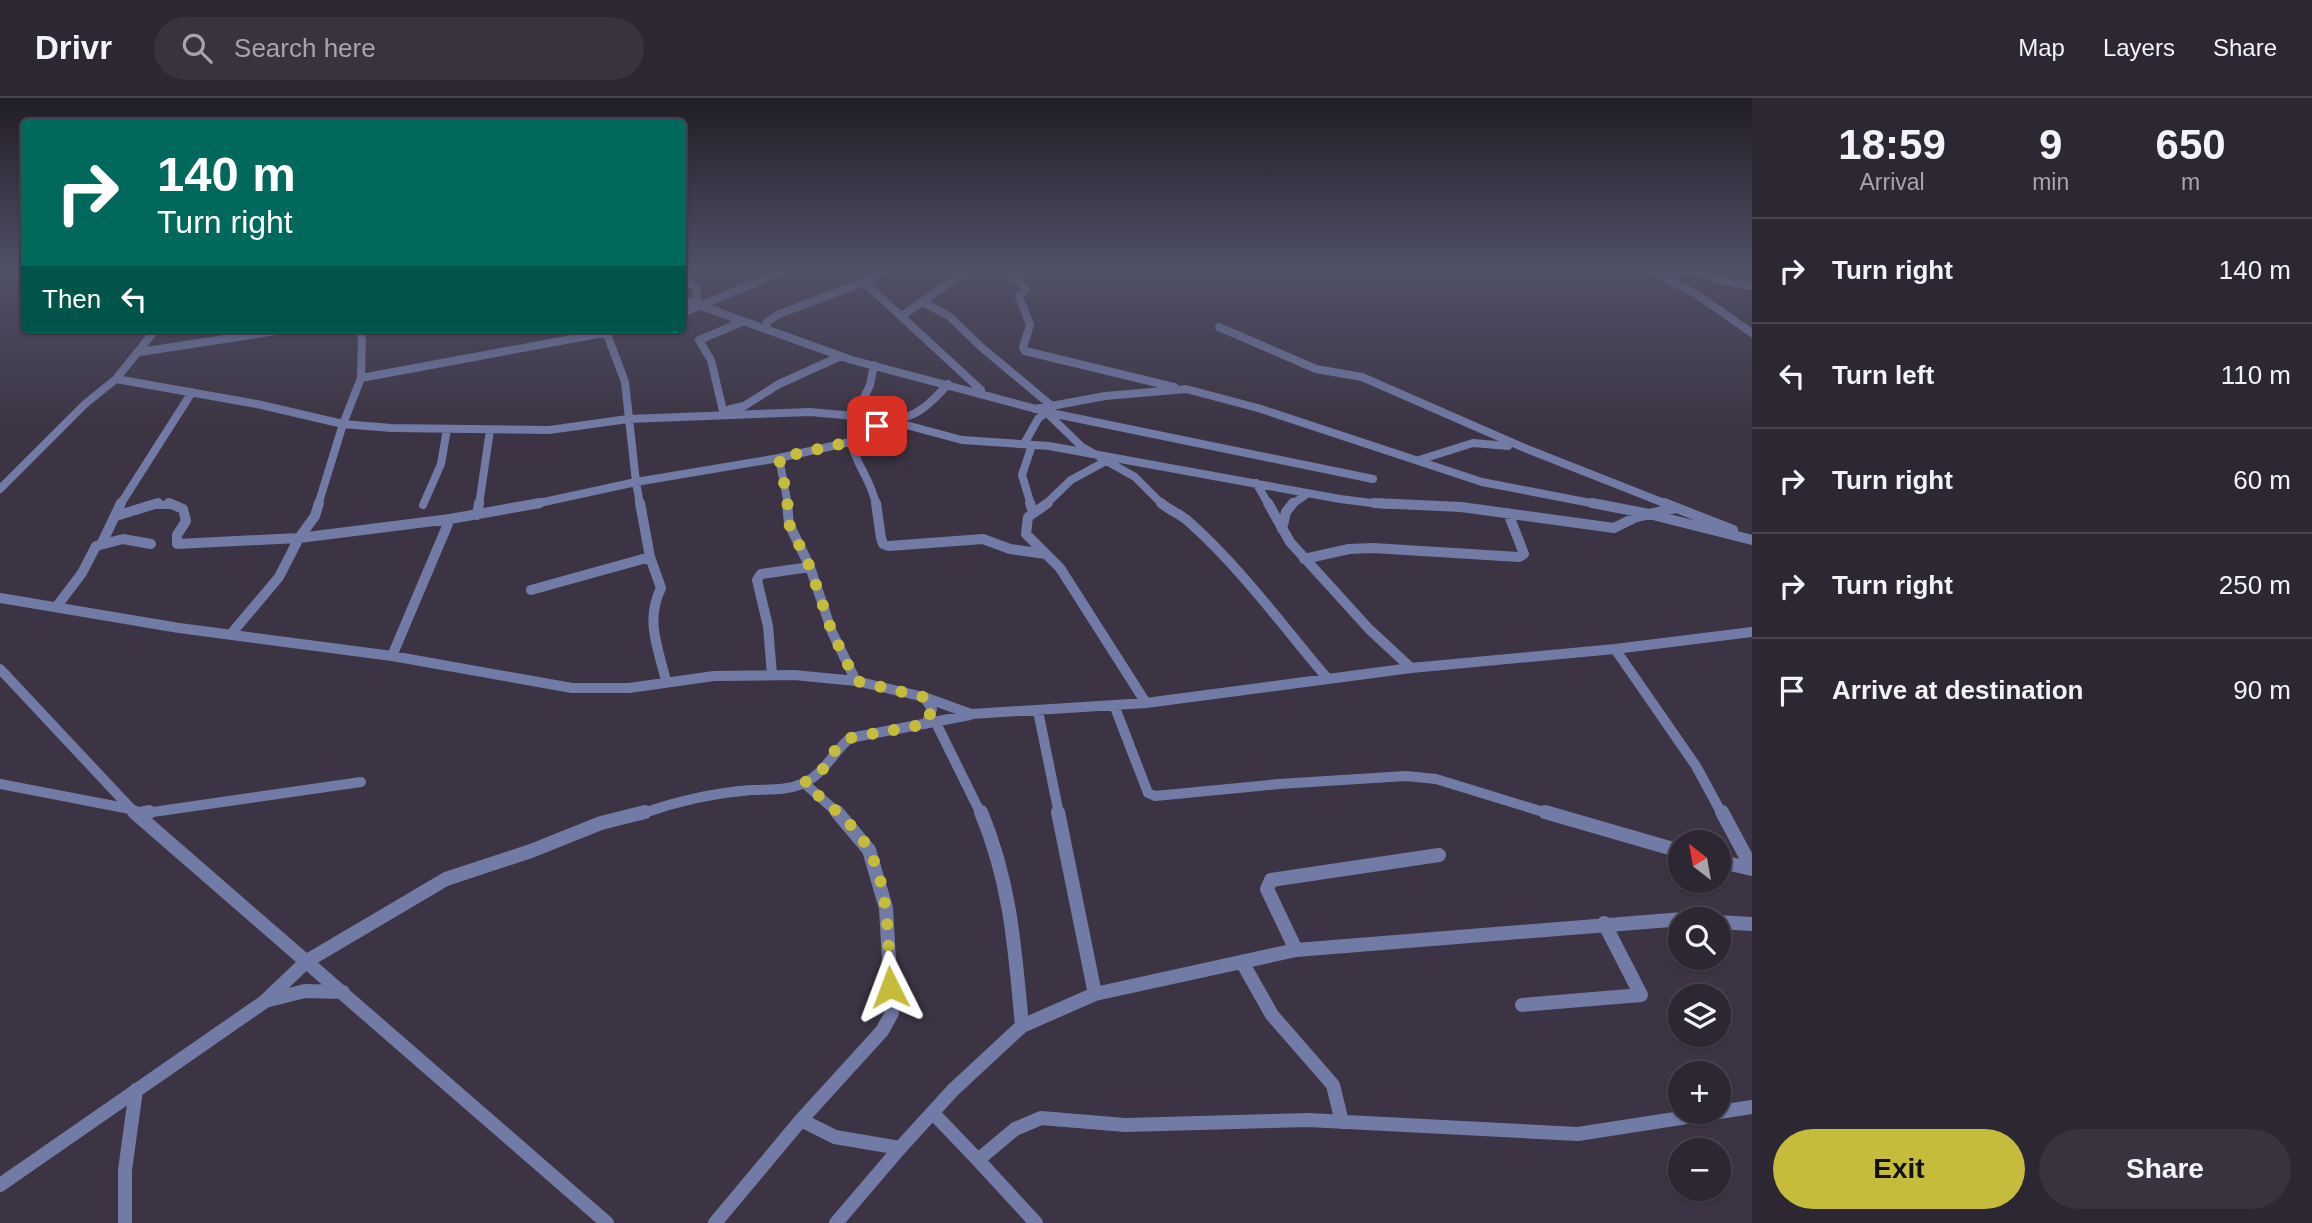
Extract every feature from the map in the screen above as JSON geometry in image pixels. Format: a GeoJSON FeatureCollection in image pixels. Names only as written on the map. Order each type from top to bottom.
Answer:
{"type":"FeatureCollection","features":[{"type":"Feature","properties":{"kind":"street"},"geometry":{"type":"LineString","coordinates":[[724,412],[710,360],[699,340],[739,322]]}},
{"type":"Feature","properties":{"kind":"street"},"geometry":{"type":"LineString","coordinates":[[747,322],[841,356],[1035,409],[1048,409],[1373,479]]}},
{"type":"Feature","properties":{"kind":"street"},"geometry":{"type":"LineString","coordinates":[[767,329],[768,322]]}},
{"type":"Feature","properties":{"kind":"street"},"geometry":{"type":"LineString","coordinates":[[908,322],[950,365],[989,396]]}},
{"type":"Feature","properties":{"kind":"street"},"geometry":{"type":"LineString","coordinates":[[956,322],[1048,409],[1088,452],[1135,477],[1163,505],[1186,519],[1240,572],[1327,678]]}},
{"type":"Feature","properties":{"kind":"street"},"geometry":{"type":"LineString","coordinates":[[1032,322],[1023,347],[1026,351],[1150,379],[1258,408],[1482,482],[1649,514],[1752,539]]}},
{"type":"Feature","properties":{"kind":"street"},"geometry":{"type":"LineString","coordinates":[[1736,322],[1752,333]]}},
{"type":"Feature","properties":{"kind":"street"},"geometry":{"type":"LineString","coordinates":[[1219,327],[1317,369],[1362,377],[1527,449],[1752,539]]}},
{"type":"Feature","properties":{"kind":"street"},"geometry":{"type":"LineString","coordinates":[[0,489],[85,404],[116,379],[153,333]]}},
{"type":"Feature","properties":{"kind":"street"},"geometry":{"type":"LineString","coordinates":[[140,352],[263,333]]}},
{"type":"Feature","properties":{"kind":"street"},"geometry":{"type":"LineString","coordinates":[[231,634],[279,577],[299,538],[315,516],[343,424],[361,378],[362,333]]}},
{"type":"Feature","properties":{"kind":"street"},"geometry":{"type":"LineString","coordinates":[[361,378],[611,333]]}},
{"type":"Feature","properties":{"kind":"street"},"geometry":{"type":"LineString","coordinates":[[607,334],[625,382],[636,482],[650,557],[662,588],[652,612],[653,633],[666,681]]}},
{"type":"Feature","properties":{"kind":"street"},"geometry":{"type":"LineString","coordinates":[[724,412],[739,408],[779,384],[841,356]]}},
{"type":"Feature","properties":{"kind":"street"},"geometry":{"type":"LineString","coordinates":[[874,365],[870,386],[849,428],[850,442],[875,498],[883,544],[888,546],[983,539],[1010,549],[1046,554]]}},
{"type":"Feature","properties":{"kind":"street"},"geometry":{"type":"LineString","coordinates":[[116,379],[343,424],[549,430],[628,419],[724,412],[810,412],[855,415],[895,422],[962,440],[1028,444],[1088,452],[1307,494],[1390,505],[1461,507],[1614,528],[1649,514],[1676,508]]}},
{"type":"Feature","properties":{"kind":"street"},"geometry":{"type":"LineString","coordinates":[[116,516],[157,503],[178,505],[183,509],[186,521],[177,535],[177,544],[299,538],[450,519],[636,482],[779,458],[850,442],[877,426],[917,416],[948,384]]}},
{"type":"Feature","properties":{"kind":"street"},"geometry":{"type":"LineString","coordinates":[[1032,512],[1022,475],[1028,444],[1038,419],[1048,409],[1105,396],[1180,388]]}},
{"type":"Feature","properties":{"kind":"street"},"geometry":{"type":"LineString","coordinates":[[57,606],[82,573],[93,550],[102,543],[123,498],[192,392]]}},
{"type":"Feature","properties":{"kind":"street"},"geometry":{"type":"LineString","coordinates":[[423,505],[441,464],[447,429]]}},
{"type":"Feature","properties":{"kind":"street"},"geometry":{"type":"LineString","coordinates":[[477,514],[490,430]]}},
{"type":"Feature","properties":{"kind":"street"},"geometry":{"type":"LineString","coordinates":[[1419,460],[1481,442],[1527,449]]}},
{"type":"Feature","properties":{"kind":"street"},"geometry":{"type":"LineString","coordinates":[[779,458],[789,524],[810,567],[832,632],[856,681]]}},
{"type":"Feature","properties":{"kind":"street"},"geometry":{"type":"LineString","coordinates":[[1106,461],[1072,480],[1056,497],[1032,512],[1026,521],[1026,534],[1060,568],[1146,702]]}},
{"type":"Feature","properties":{"kind":"street"},"geometry":{"type":"LineString","coordinates":[[1256,483],[1282,529],[1304,559],[1326,579],[1369,629],[1411,668]]}},
{"type":"Feature","properties":{"kind":"street"},"geometry":{"type":"LineString","coordinates":[[1282,529],[1286,510],[1307,494]]}},
{"type":"Feature","properties":{"kind":"street"},"geometry":{"type":"LineString","coordinates":[[1304,559],[1349,549],[1373,548],[1519,557],[1524,554],[1522,544],[1508,513]]}},
{"type":"Feature","properties":{"kind":"street"},"geometry":{"type":"LineString","coordinates":[[392,656],[450,519]]}},
{"type":"Feature","properties":{"kind":"street"},"geometry":{"type":"LineString","coordinates":[[102,543],[123,539],[151,544]]}},
{"type":"Feature","properties":{"kind":"street"},"geometry":{"type":"LineString","coordinates":[[531,590],[650,557]]}},
{"type":"Feature","properties":{"kind":"street"},"geometry":{"type":"LineString","coordinates":[[772,674],[768,626],[757,580],[761,574],[810,567]]}},
{"type":"Feature","properties":{"kind":"street"},"geometry":{"type":"LineString","coordinates":[[0,598],[392,656],[572,688],[629,688],[666,681],[772,674],[856,681],[924,697],[971,714]]}},
{"type":"Feature","properties":{"kind":"street"},"geometry":{"type":"LineString","coordinates":[[0,1185],[264,1002],[307,961],[456,874],[531,851],[601,822],[636,816],[679,800],[729,792],[785,789],[804,783],[821,772],[836,749],[850,738],[971,714],[1146,702],[1411,668],[1615,649],[1752,632]]}},
{"type":"Feature","properties":{"kind":"street"},"geometry":{"type":"LineString","coordinates":[[1615,649],[1696,766],[1752,869]]}},
{"type":"Feature","properties":{"kind":"street"},"geometry":{"type":"LineString","coordinates":[[0,670],[134,811],[607,1223]]}},
{"type":"Feature","properties":{"kind":"street"},"geometry":{"type":"LineString","coordinates":[[924,697],[932,709],[931,724],[964,777],[997,856],[1009,901],[1022,1026]]}},
{"type":"Feature","properties":{"kind":"street"},"geometry":{"type":"LineString","coordinates":[[1114,705],[1144,785],[1148,793],[1154,796],[1279,784],[1416,776],[1436,779],[1668,847]]}},
{"type":"Feature","properties":{"kind":"street"},"geometry":{"type":"LineString","coordinates":[[1038,711],[1094,994]]}},
{"type":"Feature","properties":{"kind":"street"},"geometry":{"type":"LineString","coordinates":[[0,783],[134,811],[360,782]]}},
{"type":"Feature","properties":{"kind":"street"},"geometry":{"type":"LineString","coordinates":[[715,1223],[801,1120],[882,1031],[892,1013],[886,908],[869,850],[848,822],[804,783]]}},
{"type":"Feature","properties":{"kind":"street"},"geometry":{"type":"LineString","coordinates":[[1296,950],[1267,889],[1271,880],[1439,855]]}},
{"type":"Feature","properties":{"kind":"street"},"geometry":{"type":"LineString","coordinates":[[1731,864],[1752,869]]}},
{"type":"Feature","properties":{"kind":"street"},"geometry":{"type":"LineString","coordinates":[[836,1223],[953,1090],[1022,1026],[1094,994],[1296,950],[1668,920]]}},
{"type":"Feature","properties":{"kind":"street"},"geometry":{"type":"LineString","coordinates":[[1522,1005],[1641,995],[1604,923]]}},
{"type":"Feature","properties":{"kind":"street"},"geometry":{"type":"LineString","coordinates":[[1731,923],[1752,924]]}},
{"type":"Feature","properties":{"kind":"street"},"geometry":{"type":"LineString","coordinates":[[1242,962],[1272,1015],[1333,1085],[1342,1122]]}},
{"type":"Feature","properties":{"kind":"street"},"geometry":{"type":"LineString","coordinates":[[264,1002],[287,993],[307,990],[343,992]]}},
{"type":"Feature","properties":{"kind":"street"},"geometry":{"type":"LineString","coordinates":[[125,1223],[125,1170],[136,1090]]}},
{"type":"Feature","properties":{"kind":"street"},"geometry":{"type":"LineString","coordinates":[[978,1160],[1005,1137],[1032,1120],[1041,1118],[1125,1125],[1307,1120],[1578,1134],[1752,1107]]}},
{"type":"Feature","properties":{"kind":"street"},"geometry":{"type":"LineString","coordinates":[[933,1114],[1036,1223]]}},
{"type":"Feature","properties":{"kind":"street"},"geometry":{"type":"LineString","coordinates":[[801,1120],[817,1133],[900,1148]]}},
{"type":"Feature","properties":{"kind":"route"},"geometry":{"type":"LineString","coordinates":[[877,426],[850,442],[779,458],[789,524],[810,567],[832,632],[856,681],[924,697],[932,709],[926,724],[850,738],[836,749],[821,772],[804,783],[848,822],[869,850],[886,908],[890,987]]}}]}
